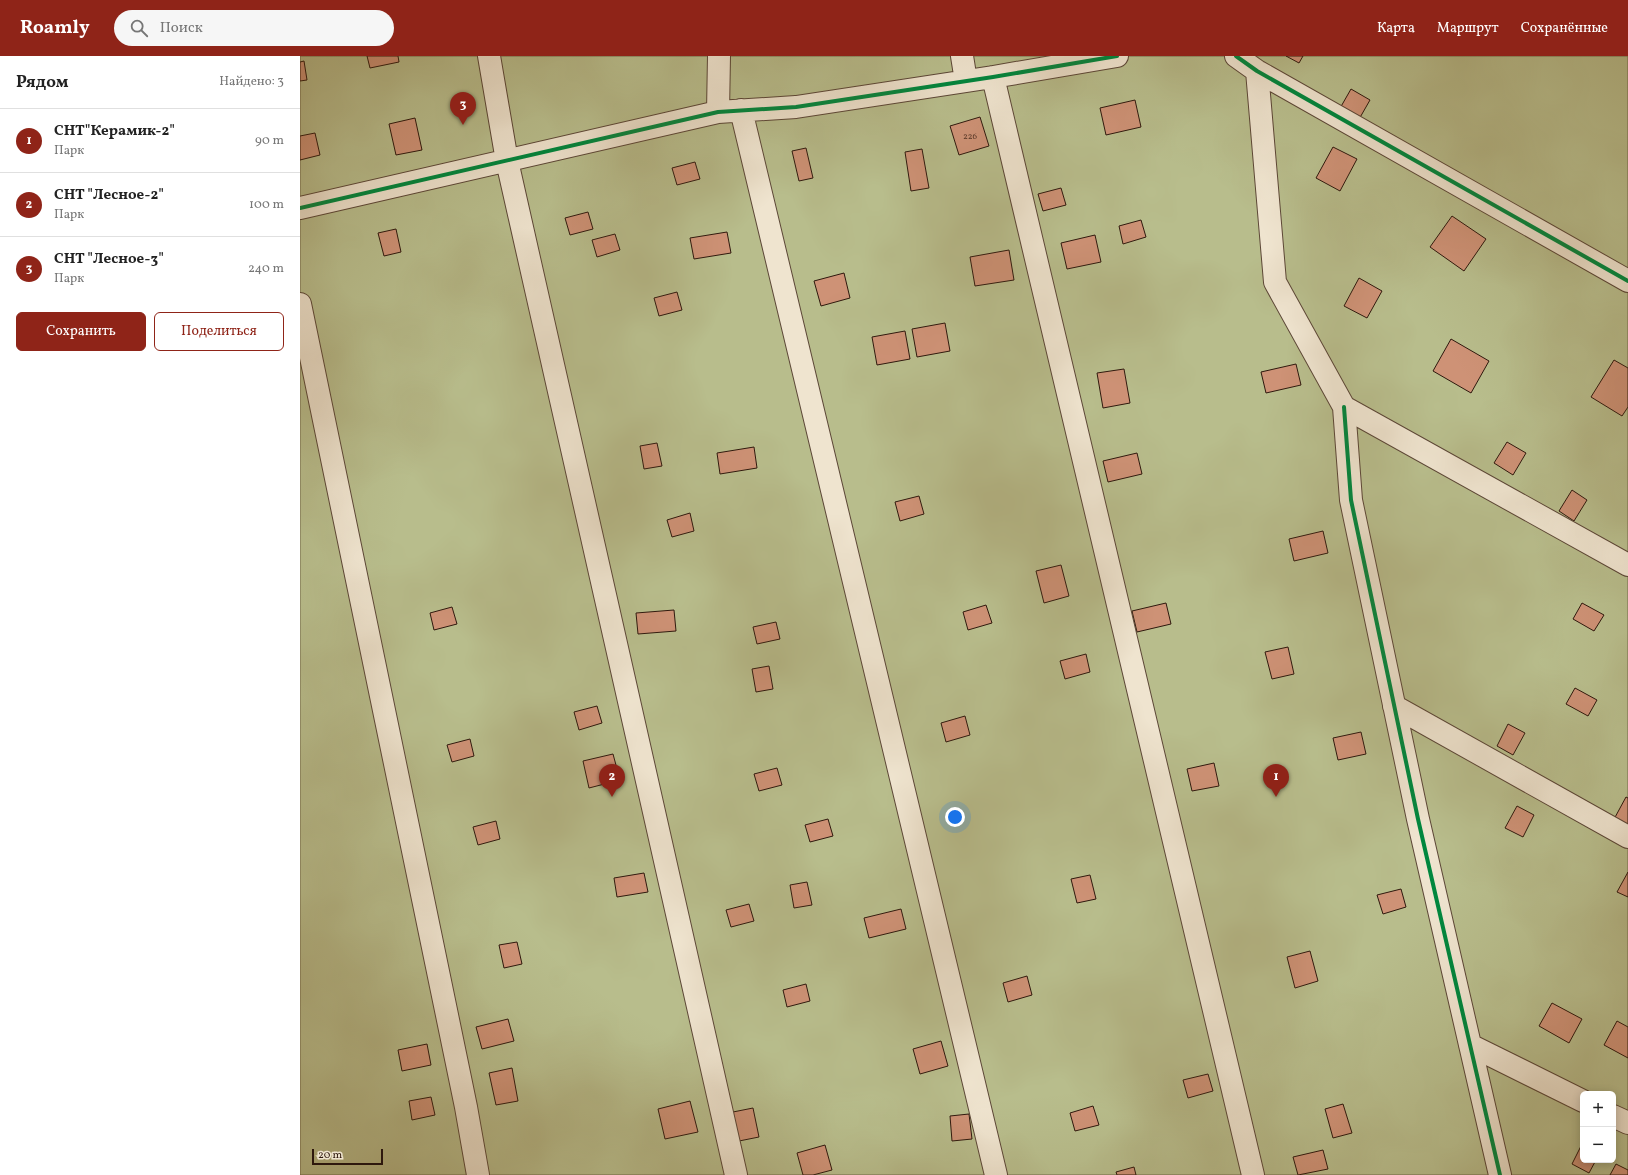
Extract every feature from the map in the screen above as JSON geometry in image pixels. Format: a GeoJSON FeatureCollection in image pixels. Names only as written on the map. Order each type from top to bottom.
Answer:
{"type":"FeatureCollection","features":[{"type":"Feature","properties":{"kind":"street"},"geometry":{"type":"LineString","coordinates":[[489,56],[507,162],[736,1175]]}},
{"type":"Feature","properties":{"kind":"street"},"geometry":{"type":"LineString","coordinates":[[718,112],[720,56]]}},
{"type":"Feature","properties":{"kind":"street"},"geometry":{"type":"LineString","coordinates":[[962,56],[966,81]]}},
{"type":"Feature","properties":{"kind":"street"},"geometry":{"type":"LineString","coordinates":[[300,208],[507,162],[718,112],[796,106],[993,77],[1117,56]]}},
{"type":"Feature","properties":{"kind":"street"},"geometry":{"type":"LineString","coordinates":[[1236,56],[1257,71],[1628,281]]}},
{"type":"Feature","properties":{"kind":"street"},"geometry":{"type":"LineString","coordinates":[[1257,71],[1275,282],[1344,408],[1351,500],[1418,819],[1500,1175]]}},
{"type":"Feature","properties":{"kind":"street"},"geometry":{"type":"LineString","coordinates":[[993,77],[1252,1175]]}},
{"type":"Feature","properties":{"kind":"street"},"geometry":{"type":"LineString","coordinates":[[741,110],[996,1175]]}},
{"type":"Feature","properties":{"kind":"street"},"geometry":{"type":"LineString","coordinates":[[300,304],[466,1107],[478,1175]]}},
{"type":"Feature","properties":{"kind":"street"},"geometry":{"type":"LineString","coordinates":[[1344,408],[1628,565]]}},
{"type":"Feature","properties":{"kind":"street"},"geometry":{"type":"LineString","coordinates":[[1394,706],[1628,837]]}},
{"type":"Feature","properties":{"kind":"street"},"geometry":{"type":"LineString","coordinates":[[1470,1045],[1580,1100]]}},
{"type":"Feature","properties":{"kind":"street"},"geometry":{"type":"LineString","coordinates":[[1616,1117],[1628,1123]]}},
{"type":"Feature","properties":{"kind":"green space"},"geometry":{"type":"Polygon","coordinates":[[[300,56],[1628,56],[1628,1175],[300,1175],[300,56]]]}},
{"type":"Feature","properties":{"kind":"building"},"geometry":{"type":"Polygon","coordinates":[[[367,56],[398,56],[399,62],[370,68],[367,56]]]}},
{"type":"Feature","properties":{"kind":"building"},"geometry":{"type":"Polygon","coordinates":[[[1286,56],[1303,56],[1299,63],[1286,56]]]}},
{"type":"Feature","properties":{"kind":"building"},"geometry":{"type":"Polygon","coordinates":[[[304,61],[307,80],[300,81],[300,62],[304,61]]]}},
{"type":"Feature","properties":{"kind":"building"},"geometry":{"type":"Polygon","coordinates":[[[1351,89],[1370,100],[1358,121],[1339,110],[1351,89]]]}},
{"type":"Feature","properties":{"kind":"building"},"geometry":{"type":"Polygon","coordinates":[[[1135,100],[1141,127],[1106,135],[1100,108],[1135,100]]]}},
{"type":"Feature","properties":{"kind":"building"},"geometry":{"type":"Polygon","coordinates":[[[980,117],[989,146],[959,155],[950,126],[980,117]]]}},
{"type":"Feature","properties":{"kind":"building"},"geometry":{"type":"Polygon","coordinates":[[[415,118],[422,150],[396,155],[389,124],[415,118]]]}},
{"type":"Feature","properties":{"kind":"building"},"geometry":{"type":"Polygon","coordinates":[[[315,133],[320,155],[300,160],[300,136],[315,133]]]}},
{"type":"Feature","properties":{"kind":"building"},"geometry":{"type":"Polygon","coordinates":[[[1333,147],[1357,159],[1340,191],[1316,178],[1333,147]]]}},
{"type":"Feature","properties":{"kind":"building"},"geometry":{"type":"Polygon","coordinates":[[[806,148],[813,178],[799,181],[792,151],[806,148]]]}},
{"type":"Feature","properties":{"kind":"building"},"geometry":{"type":"Polygon","coordinates":[[[922,149],[929,188],[911,191],[905,152],[922,149]]]}},
{"type":"Feature","properties":{"kind":"building"},"geometry":{"type":"Polygon","coordinates":[[[695,162],[700,179],[677,185],[672,168],[695,162]]]}},
{"type":"Feature","properties":{"kind":"building"},"geometry":{"type":"Polygon","coordinates":[[[1061,188],[1066,205],[1043,211],[1038,194],[1061,188]]]}},
{"type":"Feature","properties":{"kind":"building"},"geometry":{"type":"Polygon","coordinates":[[[588,212],[593,229],[570,235],[565,218],[588,212]]]}},
{"type":"Feature","properties":{"kind":"building"},"geometry":{"type":"Polygon","coordinates":[[[1452,216],[1486,239],[1464,271],[1430,247],[1452,216]]]}},
{"type":"Feature","properties":{"kind":"building"},"geometry":{"type":"Polygon","coordinates":[[[1141,220],[1146,237],[1123,244],[1119,226],[1141,220]]]}},
{"type":"Feature","properties":{"kind":"building"},"geometry":{"type":"Polygon","coordinates":[[[396,229],[401,252],[384,256],[378,233],[396,229]]]}},
{"type":"Feature","properties":{"kind":"building"},"geometry":{"type":"Polygon","coordinates":[[[727,232],[731,253],[694,259],[690,238],[727,232]]]}},
{"type":"Feature","properties":{"kind":"building"},"geometry":{"type":"Polygon","coordinates":[[[615,234],[620,250],[597,257],[592,240],[615,234]]]}},
{"type":"Feature","properties":{"kind":"building"},"geometry":{"type":"Polygon","coordinates":[[[1095,235],[1101,262],[1067,269],[1061,243],[1095,235]]]}},
{"type":"Feature","properties":{"kind":"building"},"geometry":{"type":"Polygon","coordinates":[[[1009,250],[1014,280],[975,286],[970,257],[1009,250]]]}},
{"type":"Feature","properties":{"kind":"building"},"geometry":{"type":"Polygon","coordinates":[[[844,273],[850,298],[821,306],[814,281],[844,273]]]}},
{"type":"Feature","properties":{"kind":"building"},"geometry":{"type":"Polygon","coordinates":[[[1359,278],[1382,291],[1367,318],[1344,306],[1359,278]]]}},
{"type":"Feature","properties":{"kind":"building"},"geometry":{"type":"Polygon","coordinates":[[[677,292],[682,310],[659,316],[654,298],[677,292]]]}},
{"type":"Feature","properties":{"kind":"building"},"geometry":{"type":"Polygon","coordinates":[[[945,323],[950,351],[917,357],[912,329],[945,323]]]}},
{"type":"Feature","properties":{"kind":"building"},"geometry":{"type":"Polygon","coordinates":[[[905,331],[910,359],[877,365],[872,337],[905,331]]]}},
{"type":"Feature","properties":{"kind":"building"},"geometry":{"type":"Polygon","coordinates":[[[1451,339],[1489,361],[1471,393],[1433,371],[1451,339]]]}},
{"type":"Feature","properties":{"kind":"building"},"geometry":{"type":"Polygon","coordinates":[[[1614,360],[1628,368],[1628,407],[1622,416],[1591,397],[1614,360]]]}},
{"type":"Feature","properties":{"kind":"building"},"geometry":{"type":"Polygon","coordinates":[[[1296,364],[1301,385],[1266,393],[1261,372],[1296,364]]]}},
{"type":"Feature","properties":{"kind":"building"},"geometry":{"type":"Polygon","coordinates":[[[1124,369],[1130,403],[1103,408],[1097,373],[1124,369]]]}},
{"type":"Feature","properties":{"kind":"building"},"geometry":{"type":"Polygon","coordinates":[[[1507,442],[1526,453],[1513,475],[1494,463],[1507,442]]]}},
{"type":"Feature","properties":{"kind":"building"},"geometry":{"type":"Polygon","coordinates":[[[657,443],[662,466],[644,469],[640,446],[657,443]]]}},
{"type":"Feature","properties":{"kind":"building"},"geometry":{"type":"Polygon","coordinates":[[[754,447],[757,468],[720,474],[717,453],[754,447]]]}},
{"type":"Feature","properties":{"kind":"building"},"geometry":{"type":"Polygon","coordinates":[[[1137,453],[1142,474],[1108,482],[1103,461],[1137,453]]]}},
{"type":"Feature","properties":{"kind":"building"},"geometry":{"type":"Polygon","coordinates":[[[1572,490],[1587,500],[1574,521],[1559,511],[1572,490]]]}},
{"type":"Feature","properties":{"kind":"building"},"geometry":{"type":"Polygon","coordinates":[[[919,496],[924,514],[900,521],[895,502],[919,496]]]}},
{"type":"Feature","properties":{"kind":"building"},"geometry":{"type":"Polygon","coordinates":[[[690,513],[694,531],[672,537],[667,520],[690,513]]]}},
{"type":"Feature","properties":{"kind":"building"},"geometry":{"type":"Polygon","coordinates":[[[1323,531],[1328,553],[1294,561],[1289,539],[1323,531]]]}},
{"type":"Feature","properties":{"kind":"building"},"geometry":{"type":"Polygon","coordinates":[[[1061,565],[1069,596],[1044,603],[1036,571],[1061,565]]]}},
{"type":"Feature","properties":{"kind":"building"},"geometry":{"type":"Polygon","coordinates":[[[1166,603],[1171,624],[1137,632],[1132,611],[1166,603]]]}},
{"type":"Feature","properties":{"kind":"building"},"geometry":{"type":"Polygon","coordinates":[[[1582,603],[1604,615],[1594,631],[1573,619],[1582,603]]]}},
{"type":"Feature","properties":{"kind":"building"},"geometry":{"type":"Polygon","coordinates":[[[986,605],[992,623],[968,630],[963,612],[986,605]]]}},
{"type":"Feature","properties":{"kind":"building"},"geometry":{"type":"Polygon","coordinates":[[[452,607],[457,624],[434,630],[430,613],[452,607]]]}},
{"type":"Feature","properties":{"kind":"building"},"geometry":{"type":"Polygon","coordinates":[[[674,610],[676,631],[638,634],[636,613],[674,610]]]}},
{"type":"Feature","properties":{"kind":"building"},"geometry":{"type":"Polygon","coordinates":[[[776,622],[780,639],[757,644],[753,627],[776,622]]]}},
{"type":"Feature","properties":{"kind":"building"},"geometry":{"type":"Polygon","coordinates":[[[1288,647],[1294,674],[1272,679],[1265,652],[1288,647]]]}},
{"type":"Feature","properties":{"kind":"building"},"geometry":{"type":"Polygon","coordinates":[[[1086,654],[1090,672],[1065,679],[1060,661],[1086,654]]]}},
{"type":"Feature","properties":{"kind":"building"},"geometry":{"type":"Polygon","coordinates":[[[769,666],[773,689],[756,692],[752,669],[769,666]]]}},
{"type":"Feature","properties":{"kind":"building"},"geometry":{"type":"Polygon","coordinates":[[[1575,688],[1597,700],[1588,716],[1566,704],[1575,688]]]}},
{"type":"Feature","properties":{"kind":"building"},"geometry":{"type":"Polygon","coordinates":[[[597,706],[602,723],[579,730],[574,712],[597,706]]]}},
{"type":"Feature","properties":{"kind":"building"},"geometry":{"type":"Polygon","coordinates":[[[965,716],[970,735],[946,742],[941,723],[965,716]]]}},
{"type":"Feature","properties":{"kind":"building"},"geometry":{"type":"Polygon","coordinates":[[[1508,724],[1525,733],[1513,755],[1497,746],[1508,724]]]}},
{"type":"Feature","properties":{"kind":"building"},"geometry":{"type":"Polygon","coordinates":[[[1361,732],[1366,754],[1338,760],[1333,738],[1361,732]]]}},
{"type":"Feature","properties":{"kind":"building"},"geometry":{"type":"Polygon","coordinates":[[[470,739],[474,756],[452,762],[447,745],[470,739]]]}},
{"type":"Feature","properties":{"kind":"building"},"geometry":{"type":"Polygon","coordinates":[[[613,754],[620,780],[589,788],[583,761],[613,754]]]}},
{"type":"Feature","properties":{"kind":"building"},"geometry":{"type":"Polygon","coordinates":[[[1214,763],[1219,786],[1192,791],[1187,769],[1214,763]]]}},
{"type":"Feature","properties":{"kind":"building"},"geometry":{"type":"Polygon","coordinates":[[[777,768],[782,785],[759,791],[754,774],[777,768]]]}},
{"type":"Feature","properties":{"kind":"building"},"geometry":{"type":"Polygon","coordinates":[[[1626,797],[1628,798],[1628,829],[1613,821],[1626,797]]]}},
{"type":"Feature","properties":{"kind":"building"},"geometry":{"type":"Polygon","coordinates":[[[1517,806],[1534,815],[1523,837],[1505,828],[1517,806]]]}},
{"type":"Feature","properties":{"kind":"building"},"geometry":{"type":"Polygon","coordinates":[[[828,819],[833,836],[810,842],[805,825],[828,819]]]}},
{"type":"Feature","properties":{"kind":"building"},"geometry":{"type":"Polygon","coordinates":[[[496,821],[500,839],[478,845],[473,827],[496,821]]]}},
{"type":"Feature","properties":{"kind":"building"},"geometry":{"type":"Polygon","coordinates":[[[1628,872],[1628,897],[1617,892],[1628,872]]]}},
{"type":"Feature","properties":{"kind":"building"},"geometry":{"type":"Polygon","coordinates":[[[644,873],[648,892],[617,897],[614,878],[644,873]]]}},
{"type":"Feature","properties":{"kind":"building"},"geometry":{"type":"Polygon","coordinates":[[[1090,875],[1096,899],[1077,903],[1071,879],[1090,875]]]}},
{"type":"Feature","properties":{"kind":"building"},"geometry":{"type":"Polygon","coordinates":[[[807,882],[812,905],[794,908],[790,885],[807,882]]]}},
{"type":"Feature","properties":{"kind":"building"},"geometry":{"type":"Polygon","coordinates":[[[1401,889],[1406,907],[1383,914],[1377,895],[1401,889]]]}},
{"type":"Feature","properties":{"kind":"building"},"geometry":{"type":"Polygon","coordinates":[[[749,904],[754,921],[731,927],[726,910],[749,904]]]}},
{"type":"Feature","properties":{"kind":"building"},"geometry":{"type":"Polygon","coordinates":[[[901,909],[906,929],[869,938],[864,918],[901,909]]]}},
{"type":"Feature","properties":{"kind":"building"},"geometry":{"type":"Polygon","coordinates":[[[517,942],[522,964],[504,968],[499,945],[517,942]]]}},
{"type":"Feature","properties":{"kind":"building"},"geometry":{"type":"Polygon","coordinates":[[[1310,951],[1318,981],[1295,988],[1287,957],[1310,951]]]}},
{"type":"Feature","properties":{"kind":"building"},"geometry":{"type":"Polygon","coordinates":[[[1027,976],[1032,995],[1008,1002],[1003,983],[1027,976]]]}},
{"type":"Feature","properties":{"kind":"building"},"geometry":{"type":"Polygon","coordinates":[[[806,984],[810,1001],[787,1007],[783,990],[806,984]]]}},
{"type":"Feature","properties":{"kind":"building"},"geometry":{"type":"Polygon","coordinates":[[[1552,1003],[1582,1019],[1569,1043],[1539,1026],[1552,1003]]]}},
{"type":"Feature","properties":{"kind":"building"},"geometry":{"type":"Polygon","coordinates":[[[508,1019],[514,1041],[482,1049],[476,1027],[508,1019]]]}},
{"type":"Feature","properties":{"kind":"building"},"geometry":{"type":"Polygon","coordinates":[[[1617,1021],[1628,1027],[1628,1058],[1604,1045],[1617,1021]]]}},
{"type":"Feature","properties":{"kind":"building"},"geometry":{"type":"Polygon","coordinates":[[[941,1041],[948,1066],[920,1074],[913,1049],[941,1041]]]}},
{"type":"Feature","properties":{"kind":"building"},"geometry":{"type":"Polygon","coordinates":[[[427,1044],[431,1065],[402,1071],[398,1050],[427,1044]]]}},
{"type":"Feature","properties":{"kind":"building"},"geometry":{"type":"Polygon","coordinates":[[[512,1068],[518,1101],[496,1105],[489,1073],[512,1068]]]}},
{"type":"Feature","properties":{"kind":"building"},"geometry":{"type":"Polygon","coordinates":[[[1208,1074],[1213,1091],[1188,1098],[1183,1080],[1208,1074]]]}},
{"type":"Feature","properties":{"kind":"building"},"geometry":{"type":"Polygon","coordinates":[[[431,1097],[435,1115],[412,1120],[409,1101],[431,1097]]]}},
{"type":"Feature","properties":{"kind":"building"},"geometry":{"type":"Polygon","coordinates":[[[690,1101],[698,1132],[665,1139],[658,1109],[690,1101]]]}},
{"type":"Feature","properties":{"kind":"building"},"geometry":{"type":"Polygon","coordinates":[[[1343,1104],[1352,1133],[1333,1138],[1325,1109],[1343,1104]]]}},
{"type":"Feature","properties":{"kind":"building"},"geometry":{"type":"Polygon","coordinates":[[[1093,1106],[1099,1125],[1075,1131],[1070,1113],[1093,1106]]]}},
{"type":"Feature","properties":{"kind":"building"},"geometry":{"type":"Polygon","coordinates":[[[753,1108],[759,1137],[734,1142],[728,1113],[753,1108]]]}},
{"type":"Feature","properties":{"kind":"building"},"geometry":{"type":"Polygon","coordinates":[[[969,1114],[972,1139],[952,1141],[950,1116],[969,1114]]]}},
{"type":"Feature","properties":{"kind":"building"},"geometry":{"type":"Polygon","coordinates":[[[825,1145],[832,1170],[813,1175],[803,1175],[797,1153],[825,1145]]]}},
{"type":"Feature","properties":{"kind":"building"},"geometry":{"type":"Polygon","coordinates":[[[1580,1148],[1580,1163],[1594,1163],[1589,1173],[1572,1164],[1580,1148]]]}},
{"type":"Feature","properties":{"kind":"building"},"geometry":{"type":"Polygon","coordinates":[[[1323,1150],[1328,1169],[1298,1175],[1293,1157],[1323,1150]]]}},
{"type":"Feature","properties":{"kind":"building"},"geometry":{"type":"Polygon","coordinates":[[[1616,1164],[1628,1170],[1628,1175],[1610,1175],[1616,1164]]]}},
{"type":"Feature","properties":{"kind":"building"},"geometry":{"type":"Polygon","coordinates":[[[1134,1167],[1136,1175],[1117,1175],[1116,1172],[1134,1167]]]}},
{"type":"Feature","properties":{"kind":"cycle path"},"geometry":{"type":"LineString","coordinates":[[300,208],[718,112],[796,107],[993,77],[1117,56]]}},
{"type":"Feature","properties":{"kind":"cycle path"},"geometry":{"type":"LineString","coordinates":[[1236,56],[1257,71],[1628,281]]}},
{"type":"Feature","properties":{"kind":"cycle path"},"geometry":{"type":"LineString","coordinates":[[1344,407],[1351,500],[1418,819],[1500,1175]]}},
{"type":"Feature","properties":{"kind":"place","name":"СНТ \"Лесное-3\""},"geometry":{"type":"Point","coordinates":[463,125]}},
{"type":"Feature","properties":{"kind":"place","name":"СНТ \"Лесное-2\""},"geometry":{"type":"Point","coordinates":[612,797]}},
{"type":"Feature","properties":{"kind":"place","name":"СНТ\"Керамик-2\""},"geometry":{"type":"Point","coordinates":[1276,797]}}]}
